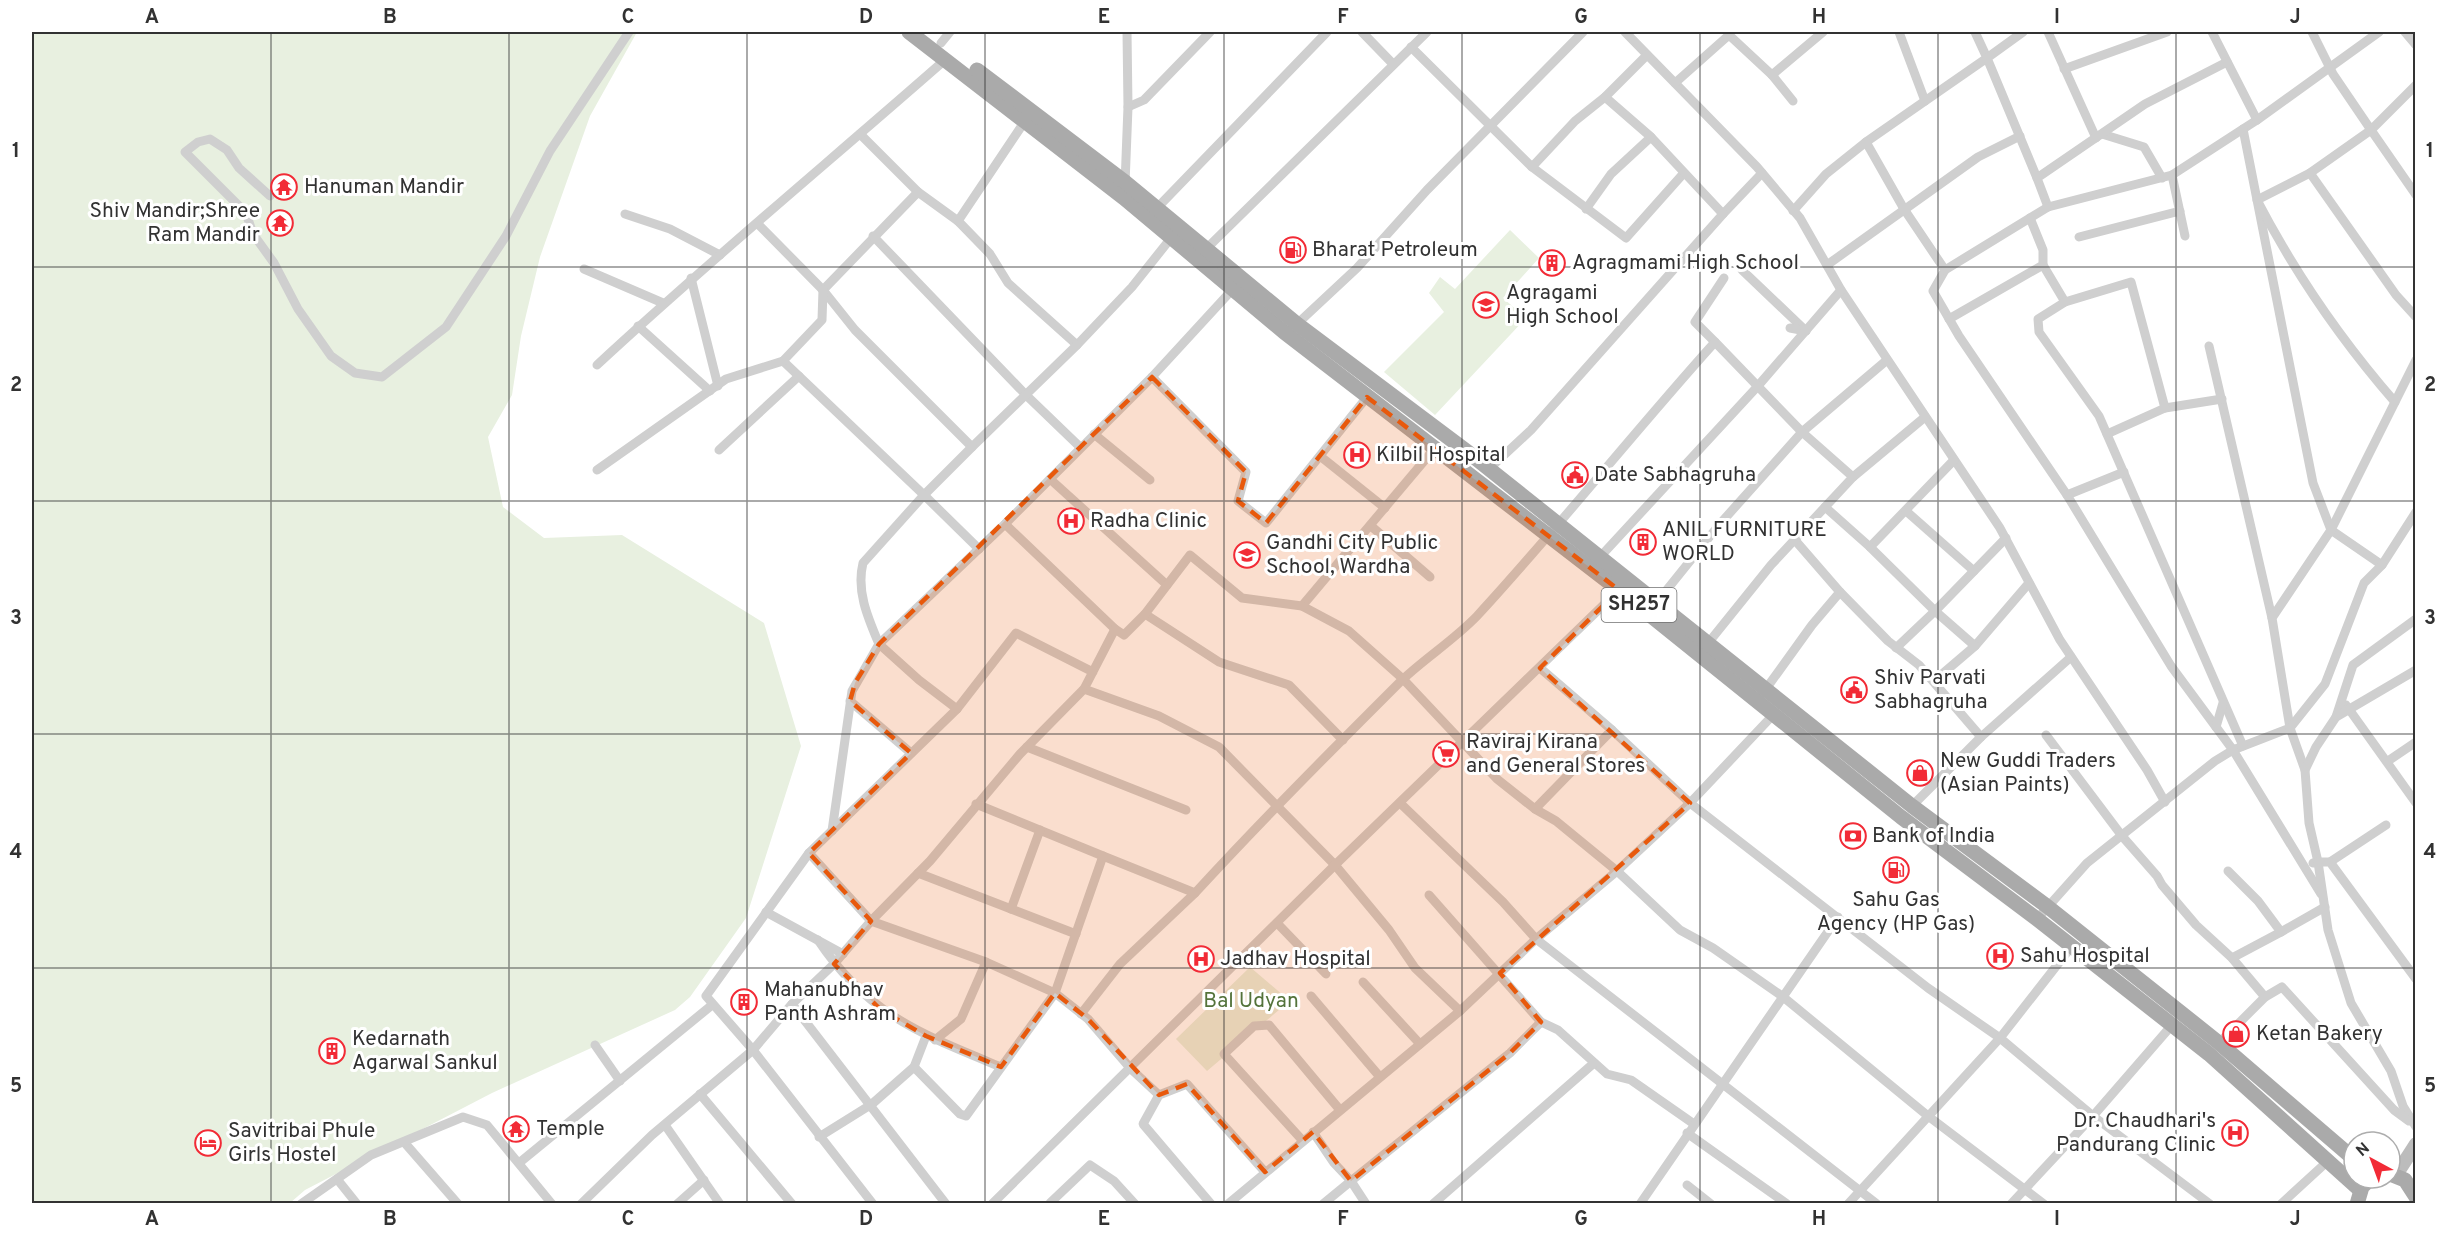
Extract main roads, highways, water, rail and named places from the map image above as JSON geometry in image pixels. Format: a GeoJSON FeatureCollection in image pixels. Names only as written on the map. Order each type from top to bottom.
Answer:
{"type":"FeatureCollection","features":[{"type":"Feature","properties":{"kind":"main road","name":"SH257"},"geometry":{"type":"LineString","coordinates":[[909,32],[1124,198],[1232,290],[1367,397],[1619,590],[1912,806],[2042,913],[2072,946],[2172,1025],[2329,1160],[2359,1197]]}},
{"type":"Feature","properties":{"kind":"main road","name":"SH257"},"geometry":{"type":"LineString","coordinates":[[927,32],[946,37],[1298,324],[1709,642],[1761,695],[1773,714],[1901,817],[2042,913],[2219,1043],[2342,1149]]}},
{"type":"Feature","properties":{"kind":"place","name":"Hanuman Mandir"},"geometry":{"type":"Point","coordinates":[284,187]}},
{"type":"Feature","properties":{"kind":"place","name":"Shiv Mandir;Shree Ram Mandir"},"geometry":{"type":"Point","coordinates":[280,223]}},
{"type":"Feature","properties":{"kind":"place","name":"Bharat Petroleum"},"geometry":{"type":"Point","coordinates":[1293,250]}},
{"type":"Feature","properties":{"kind":"place","name":"Agragmami High School"},"geometry":{"type":"Point","coordinates":[1552,263]}},
{"type":"Feature","properties":{"kind":"place","name":"Agragami High School"},"geometry":{"type":"Point","coordinates":[1486,305]}},
{"type":"Feature","properties":{"kind":"place","name":"Kilbil Hospital"},"geometry":{"type":"Point","coordinates":[1357,455]}},
{"type":"Feature","properties":{"kind":"place","name":"Date Sabhagruha"},"geometry":{"type":"Point","coordinates":[1575,475]}},
{"type":"Feature","properties":{"kind":"place","name":"Radha Clinic"},"geometry":{"type":"Point","coordinates":[1071,521]}},
{"type":"Feature","properties":{"kind":"place","name":"ANIL FURNITURE WORLD"},"geometry":{"type":"Point","coordinates":[1643,542]}},
{"type":"Feature","properties":{"kind":"place","name":"Gandhi City Public School, Wardha"},"geometry":{"type":"Point","coordinates":[1247,555]}},
{"type":"Feature","properties":{"kind":"place","name":"Shiv Parvati Sabhagruha"},"geometry":{"type":"Point","coordinates":[1854,690]}},
{"type":"Feature","properties":{"kind":"place","name":"Raviraj Kirana and General Stores"},"geometry":{"type":"Point","coordinates":[1446,754]}},
{"type":"Feature","properties":{"kind":"place","name":"New Guddi Traders (Asian Paints)"},"geometry":{"type":"Point","coordinates":[1920,773]}},
{"type":"Feature","properties":{"kind":"place","name":"Bank of India"},"geometry":{"type":"Point","coordinates":[1853,836]}},
{"type":"Feature","properties":{"kind":"place","name":"Sahu Gas Agency (HP Gas)"},"geometry":{"type":"Point","coordinates":[1896,870]}},
{"type":"Feature","properties":{"kind":"place","name":"Sahu Hospital"},"geometry":{"type":"Point","coordinates":[2000,956]}},
{"type":"Feature","properties":{"kind":"place","name":"Jadhav Hospital"},"geometry":{"type":"Point","coordinates":[1201,959]}},
{"type":"Feature","properties":{"kind":"place","name":"Mahanubhav Panth Ashram"},"geometry":{"type":"Point","coordinates":[744,1002]}},
{"type":"Feature","properties":{"kind":"place","name":"Ketan Bakery"},"geometry":{"type":"Point","coordinates":[2236,1034]}},
{"type":"Feature","properties":{"kind":"place","name":"Kedarnath Agarwal Sankul"},"geometry":{"type":"Point","coordinates":[332,1051]}},
{"type":"Feature","properties":{"kind":"place","name":"Temple"},"geometry":{"type":"Point","coordinates":[516,1129]}},
{"type":"Feature","properties":{"kind":"place","name":"Dr. Chaudhari's Pandurang Clinic"},"geometry":{"type":"Point","coordinates":[2235,1133]}},
{"type":"Feature","properties":{"kind":"place","name":"Savitribai Phule Girls Hostel"},"geometry":{"type":"Point","coordinates":[208,1143]}},
{"type":"Feature","properties":{"kind":"park label","name":"Bal Udyan"},"geometry":{"type":"Point","coordinates":[1251,1001]}}]}
